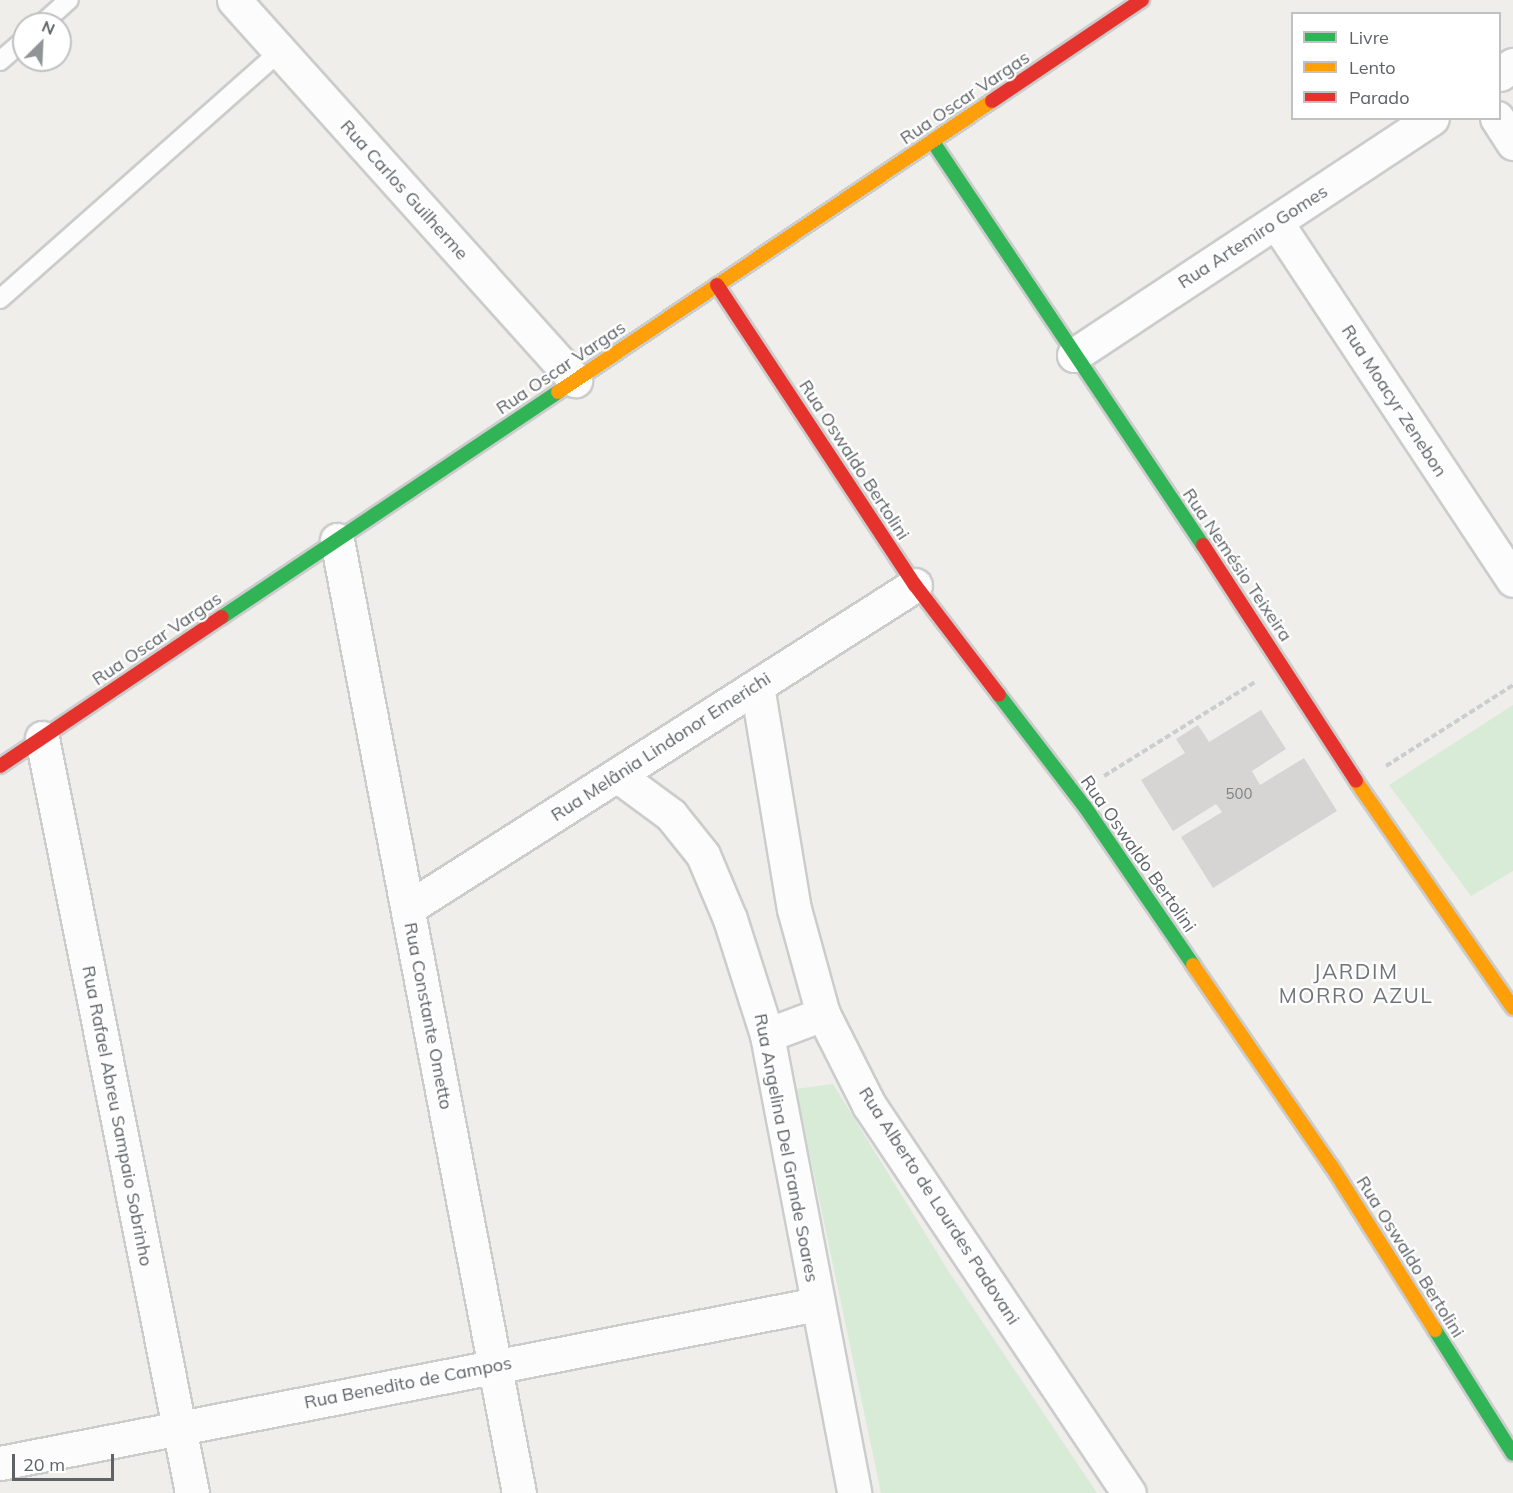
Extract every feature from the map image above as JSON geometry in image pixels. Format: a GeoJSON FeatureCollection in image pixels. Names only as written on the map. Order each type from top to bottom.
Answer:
{"type":"FeatureCollection","features":[{"type":"Feature","properties":{"kind":"street","name":"Rua Carlos Guilherme"},"geometry":{"type":"LineString","coordinates":[[234,0],[575,380]]}},
{"type":"Feature","properties":{"kind":"street","name":"Rua Oscar Vargas"},"geometry":{"type":"LineString","coordinates":[[0,766],[1142,0]]}},
{"type":"Feature","properties":{"kind":"street","name":"Rua Artemiro Gomes"},"geometry":{"type":"LineString","coordinates":[[1074,355],[1429,120]]}},
{"type":"Feature","properties":{"kind":"street"},"geometry":{"type":"LineString","coordinates":[[1498,120],[1513,143]]}},
{"type":"Feature","properties":{"kind":"street","name":"Rua Nemésio Teixeira"},"geometry":{"type":"LineString","coordinates":[[933,142],[1283,665],[1358,784],[1513,1008]]}},
{"type":"Feature","properties":{"kind":"street","name":"Rua Moacyr Zenebon"},"geometry":{"type":"LineString","coordinates":[[1276,222],[1513,580]]}},
{"type":"Feature","properties":{"kind":"street","name":"Rua Oswaldo Bertolini"},"geometry":{"type":"LineString","coordinates":[[717,285],[915,585],[1075,794],[1332,1167],[1513,1454]]}},
{"type":"Feature","properties":{"kind":"street","name":"Rua Constante Ometto"},"geometry":{"type":"LineString","coordinates":[[337,540],[519,1493]]}},
{"type":"Feature","properties":{"kind":"street","name":"Rua Melânia Lindonor Emerichi"},"geometry":{"type":"LineString","coordinates":[[408,908],[915,585]]}},
{"type":"Feature","properties":{"kind":"street","name":"Rua Alberto de Lourdes Padovani"},"geometry":{"type":"LineString","coordinates":[[757,686],[794,909],[823,1014],[869,1105],[1129,1493]]}},
{"type":"Feature","properties":{"kind":"street","name":"Rua Rafael Abreu Sampaio Sobrinho"},"geometry":{"type":"LineString","coordinates":[[42,738],[192,1493]]}},
{"type":"Feature","properties":{"kind":"street","name":"Rua Angelina Del Grande Soares"},"geometry":{"type":"LineString","coordinates":[[617,775],[671,815],[703,855],[730,919],[767,1035],[854,1493]]}},
{"type":"Feature","properties":{"kind":"street"},"geometry":{"type":"LineString","coordinates":[[767,1035],[823,1014]]}},
{"type":"Feature","properties":{"kind":"street","name":"Rua Benedito de Campos"},"geometry":{"type":"LineString","coordinates":[[0,1463],[817,1304]]}},
{"type":"Feature","properties":{"kind":"lane"},"geometry":{"type":"LineString","coordinates":[[56,12],[69,0]]}},
{"type":"Feature","properties":{"kind":"lane"},"geometry":{"type":"LineString","coordinates":[[0,61],[12,50]]}},
{"type":"Feature","properties":{"kind":"lane"},"geometry":{"type":"LineString","coordinates":[[0,299],[280,51]]}},
{"type":"Feature","properties":{"kind":"path"},"geometry":{"type":"LineString","coordinates":[[1075,794],[1283,665]]}},
{"type":"Feature","properties":{"kind":"path"},"geometry":{"type":"LineString","coordinates":[[1358,784],[1513,686]]}},
{"type":"Feature","properties":{"kind":"green space"},"geometry":{"type":"Polygon","coordinates":[[[1513,705],[1513,871],[1471,896],[1389,785],[1513,705]]]}},
{"type":"Feature","properties":{"kind":"green space"},"geometry":{"type":"Polygon","coordinates":[[[833,1084],[949,1272],[1097,1493],[881,1493],[796,1089],[833,1084]]]}},
{"type":"Feature","properties":{"kind":"building"},"geometry":{"type":"Polygon","coordinates":[[[1261,710],[1286,749],[1252,771],[1260,785],[1304,758],[1337,811],[1213,888],[1181,837],[1222,812],[1216,804],[1173,831],[1141,780],[1185,753],[1176,739],[1198,725],[1209,742],[1261,710]]]}},
{"type":"Feature","properties":{"kind":"traffic: fast"},"geometry":{"type":"LineString","coordinates":[[933,142],[1203,545]]}},
{"type":"Feature","properties":{"kind":"traffic: fast"},"geometry":{"type":"LineString","coordinates":[[222,617],[558,392]]}},
{"type":"Feature","properties":{"kind":"traffic: fast"},"geometry":{"type":"LineString","coordinates":[[999,695],[1085,807],[1193,965]]}},
{"type":"Feature","properties":{"kind":"traffic: fast"},"geometry":{"type":"LineString","coordinates":[[1435,1330],[1513,1454]]}},
{"type":"Feature","properties":{"kind":"traffic: slow"},"geometry":{"type":"LineString","coordinates":[[558,392],[992,101]]}},
{"type":"Feature","properties":{"kind":"traffic: slow"},"geometry":{"type":"LineString","coordinates":[[1356,781],[1513,1008]]}},
{"type":"Feature","properties":{"kind":"traffic: slow"},"geometry":{"type":"LineString","coordinates":[[1193,965],[1332,1167],[1435,1330]]}},
{"type":"Feature","properties":{"kind":"traffic: jam"},"geometry":{"type":"LineString","coordinates":[[992,101],[1142,0]]}},
{"type":"Feature","properties":{"kind":"traffic: jam"},"geometry":{"type":"LineString","coordinates":[[717,285],[915,585],[999,695]]}},
{"type":"Feature","properties":{"kind":"traffic: jam"},"geometry":{"type":"LineString","coordinates":[[1203,545],[1356,781]]}},
{"type":"Feature","properties":{"kind":"traffic: jam"},"geometry":{"type":"LineString","coordinates":[[0,766],[222,617]]}},
{"type":"Feature","properties":{"kind":"district","name":"JARDIM MORRO AZUL"},"geometry":{"type":"Point","coordinates":[1356,983]}}]}
